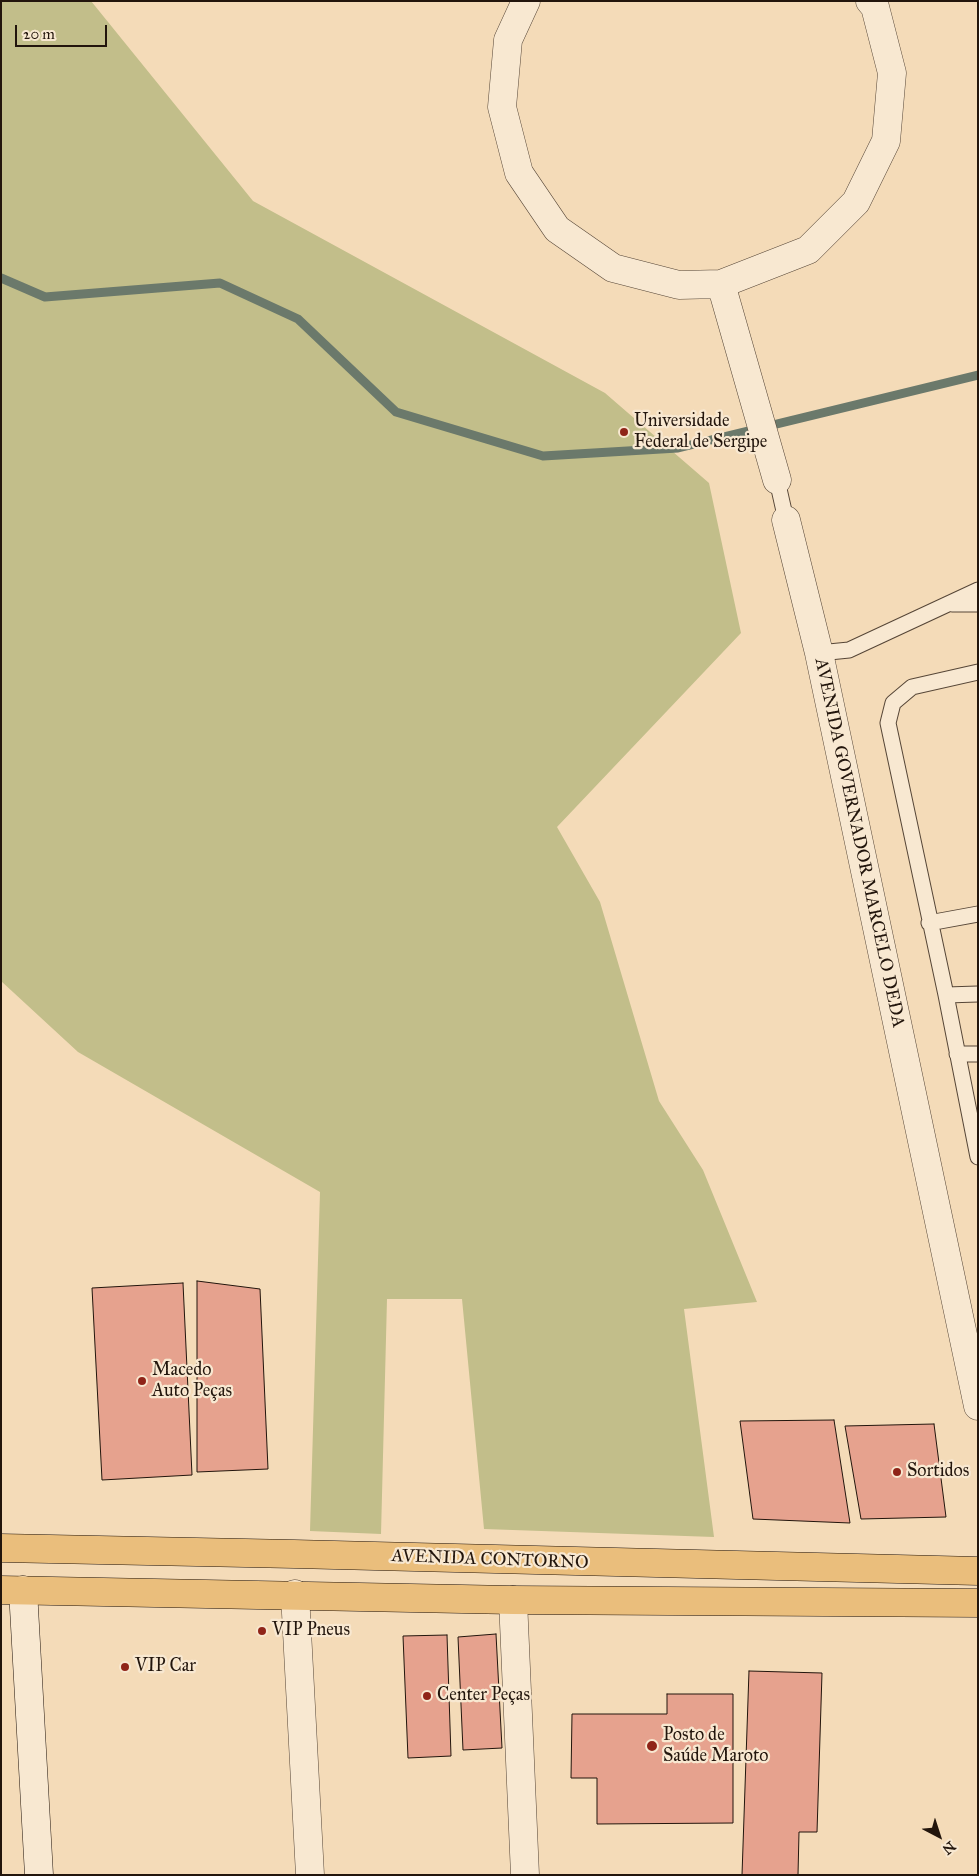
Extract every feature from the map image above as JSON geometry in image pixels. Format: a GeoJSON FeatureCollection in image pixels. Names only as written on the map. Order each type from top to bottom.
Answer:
{"type":"FeatureCollection","features":[{"type":"Feature","properties":{"kind":"main road","name":"AVENIDA CONTORNO"},"geometry":{"type":"LineString","coordinates":[[1,1548],[978,1571]]}},
{"type":"Feature","properties":{"kind":"main road","name":"AVENIDA CONTORNO"},"geometry":{"type":"LineString","coordinates":[[12,1590],[295,1594],[513,1600],[978,1603]]}},
{"type":"Feature","properties":{"kind":"street"},"geometry":{"type":"LineString","coordinates":[[526,1],[508,40],[502,107],[518,173],[557,229],[613,268],[679,286],[721,284],[808,250],[856,202],[886,141],[892,73],[874,8],[870,1]]}},
{"type":"Feature","properties":{"kind":"street","name":"AVENIDA GOVERNADOR MARCELO DEDA"},"geometry":{"type":"LineString","coordinates":[[721,284],[777,480]]}},
{"type":"Feature","properties":{"kind":"street","name":"AVENIDA GOVERNADOR MARCELO DEDA"},"geometry":{"type":"LineString","coordinates":[[786,520],[819,653],[978,1406]]}},
{"type":"Feature","properties":{"kind":"street"},"geometry":{"type":"LineString","coordinates":[[12,1590],[39,1875]]}},
{"type":"Feature","properties":{"kind":"street"},"geometry":{"type":"LineString","coordinates":[[295,1594],[310,1875]]}},
{"type":"Feature","properties":{"kind":"street"},"geometry":{"type":"LineString","coordinates":[[513,1600],[524,1875]]}},
{"type":"Feature","properties":{"kind":"lane","name":"AVENIDA GOVERNADOR MARCELO DEDA"},"geometry":{"type":"LineString","coordinates":[[777,480],[786,520]]}},
{"type":"Feature","properties":{"kind":"lane"},"geometry":{"type":"LineString","coordinates":[[819,653],[848,650],[978,590]]}},
{"type":"Feature","properties":{"kind":"lane"},"geometry":{"type":"LineString","coordinates":[[946,604],[978,604]]}},
{"type":"Feature","properties":{"kind":"lane"},"geometry":{"type":"LineString","coordinates":[[978,672],[912,687],[893,703],[888,723],[958,1054],[974,1120],[978,1157]]}},
{"type":"Feature","properties":{"kind":"lane"},"geometry":{"type":"LineString","coordinates":[[930,923],[978,914]]}},
{"type":"Feature","properties":{"kind":"lane"},"geometry":{"type":"LineString","coordinates":[[946,995],[978,994]]}},
{"type":"Feature","properties":{"kind":"lane"},"geometry":{"type":"LineString","coordinates":[[958,1054],[978,1054]]}},
{"type":"Feature","properties":{"kind":"shaded area"},"geometry":{"type":"Polygon","coordinates":[[[1,1],[91,1],[253,201],[605,393],[709,483],[741,633],[557,827],[600,902],[659,1101],[703,1170],[757,1302],[684,1309],[714,1537],[484,1529],[462,1299],[387,1299],[381,1534],[310,1531],[320,1192],[78,1052],[1,981],[1,1]]]}},
{"type":"Feature","properties":{"kind":"building"},"geometry":{"type":"Polygon","coordinates":[[[197,1281],[260,1289],[268,1469],[197,1472],[197,1281]]]}},
{"type":"Feature","properties":{"kind":"building","name":"Macedo Auto Peças"},"geometry":{"type":"Polygon","coordinates":[[[183,1283],[192,1475],[102,1480],[92,1288],[183,1283]]]}},
{"type":"Feature","properties":{"kind":"building"},"geometry":{"type":"Polygon","coordinates":[[[834,1420],[850,1523],[753,1519],[740,1421],[834,1420]]]}},
{"type":"Feature","properties":{"kind":"building","name":"Sortidos"},"geometry":{"type":"Polygon","coordinates":[[[934,1424],[946,1517],[861,1519],[845,1426],[934,1424]]]}},
{"type":"Feature","properties":{"kind":"building"},"geometry":{"type":"Polygon","coordinates":[[[496,1634],[502,1748],[463,1750],[458,1637],[496,1634]]]}},
{"type":"Feature","properties":{"kind":"building","name":"Center Peças"},"geometry":{"type":"Polygon","coordinates":[[[447,1635],[451,1756],[408,1758],[403,1636],[447,1635]]]}},
{"type":"Feature","properties":{"kind":"building"},"geometry":{"type":"Polygon","coordinates":[[[749,1671],[822,1673],[817,1832],[799,1832],[798,1875],[742,1875],[749,1671]]]}},
{"type":"Feature","properties":{"kind":"building","name":"Posto de Saúde Maroto"},"geometry":{"type":"Polygon","coordinates":[[[667,1694],[733,1694],[733,1823],[597,1824],[597,1778],[571,1778],[572,1714],[667,1714],[667,1694]]]}},
{"type":"Feature","properties":{"kind":"waterway"},"geometry":{"type":"LineString","coordinates":[[1,278],[45,297],[220,283],[298,319],[396,412],[543,456],[678,448],[978,375]]}},
{"type":"Feature","properties":{"kind":"place","name":"Universidade Federal de Sergipe"},"geometry":{"type":"Point","coordinates":[624,432]}},
{"type":"Feature","properties":{"kind":"place","name":"Macedo Auto Peças"},"geometry":{"type":"Point","coordinates":[142,1381]}},
{"type":"Feature","properties":{"kind":"place","name":"Sortidos"},"geometry":{"type":"Point","coordinates":[897,1472]}},
{"type":"Feature","properties":{"kind":"place","name":"VIP Pneus"},"geometry":{"type":"Point","coordinates":[262,1631]}},
{"type":"Feature","properties":{"kind":"place","name":"VIP Car"},"geometry":{"type":"Point","coordinates":[125,1667]}},
{"type":"Feature","properties":{"kind":"place","name":"Center Peças"},"geometry":{"type":"Point","coordinates":[427,1696]}},
{"type":"Feature","properties":{"kind":"place","name":"Posto de Saúde Maroto"},"geometry":{"type":"Point","coordinates":[652,1746]}}]}
